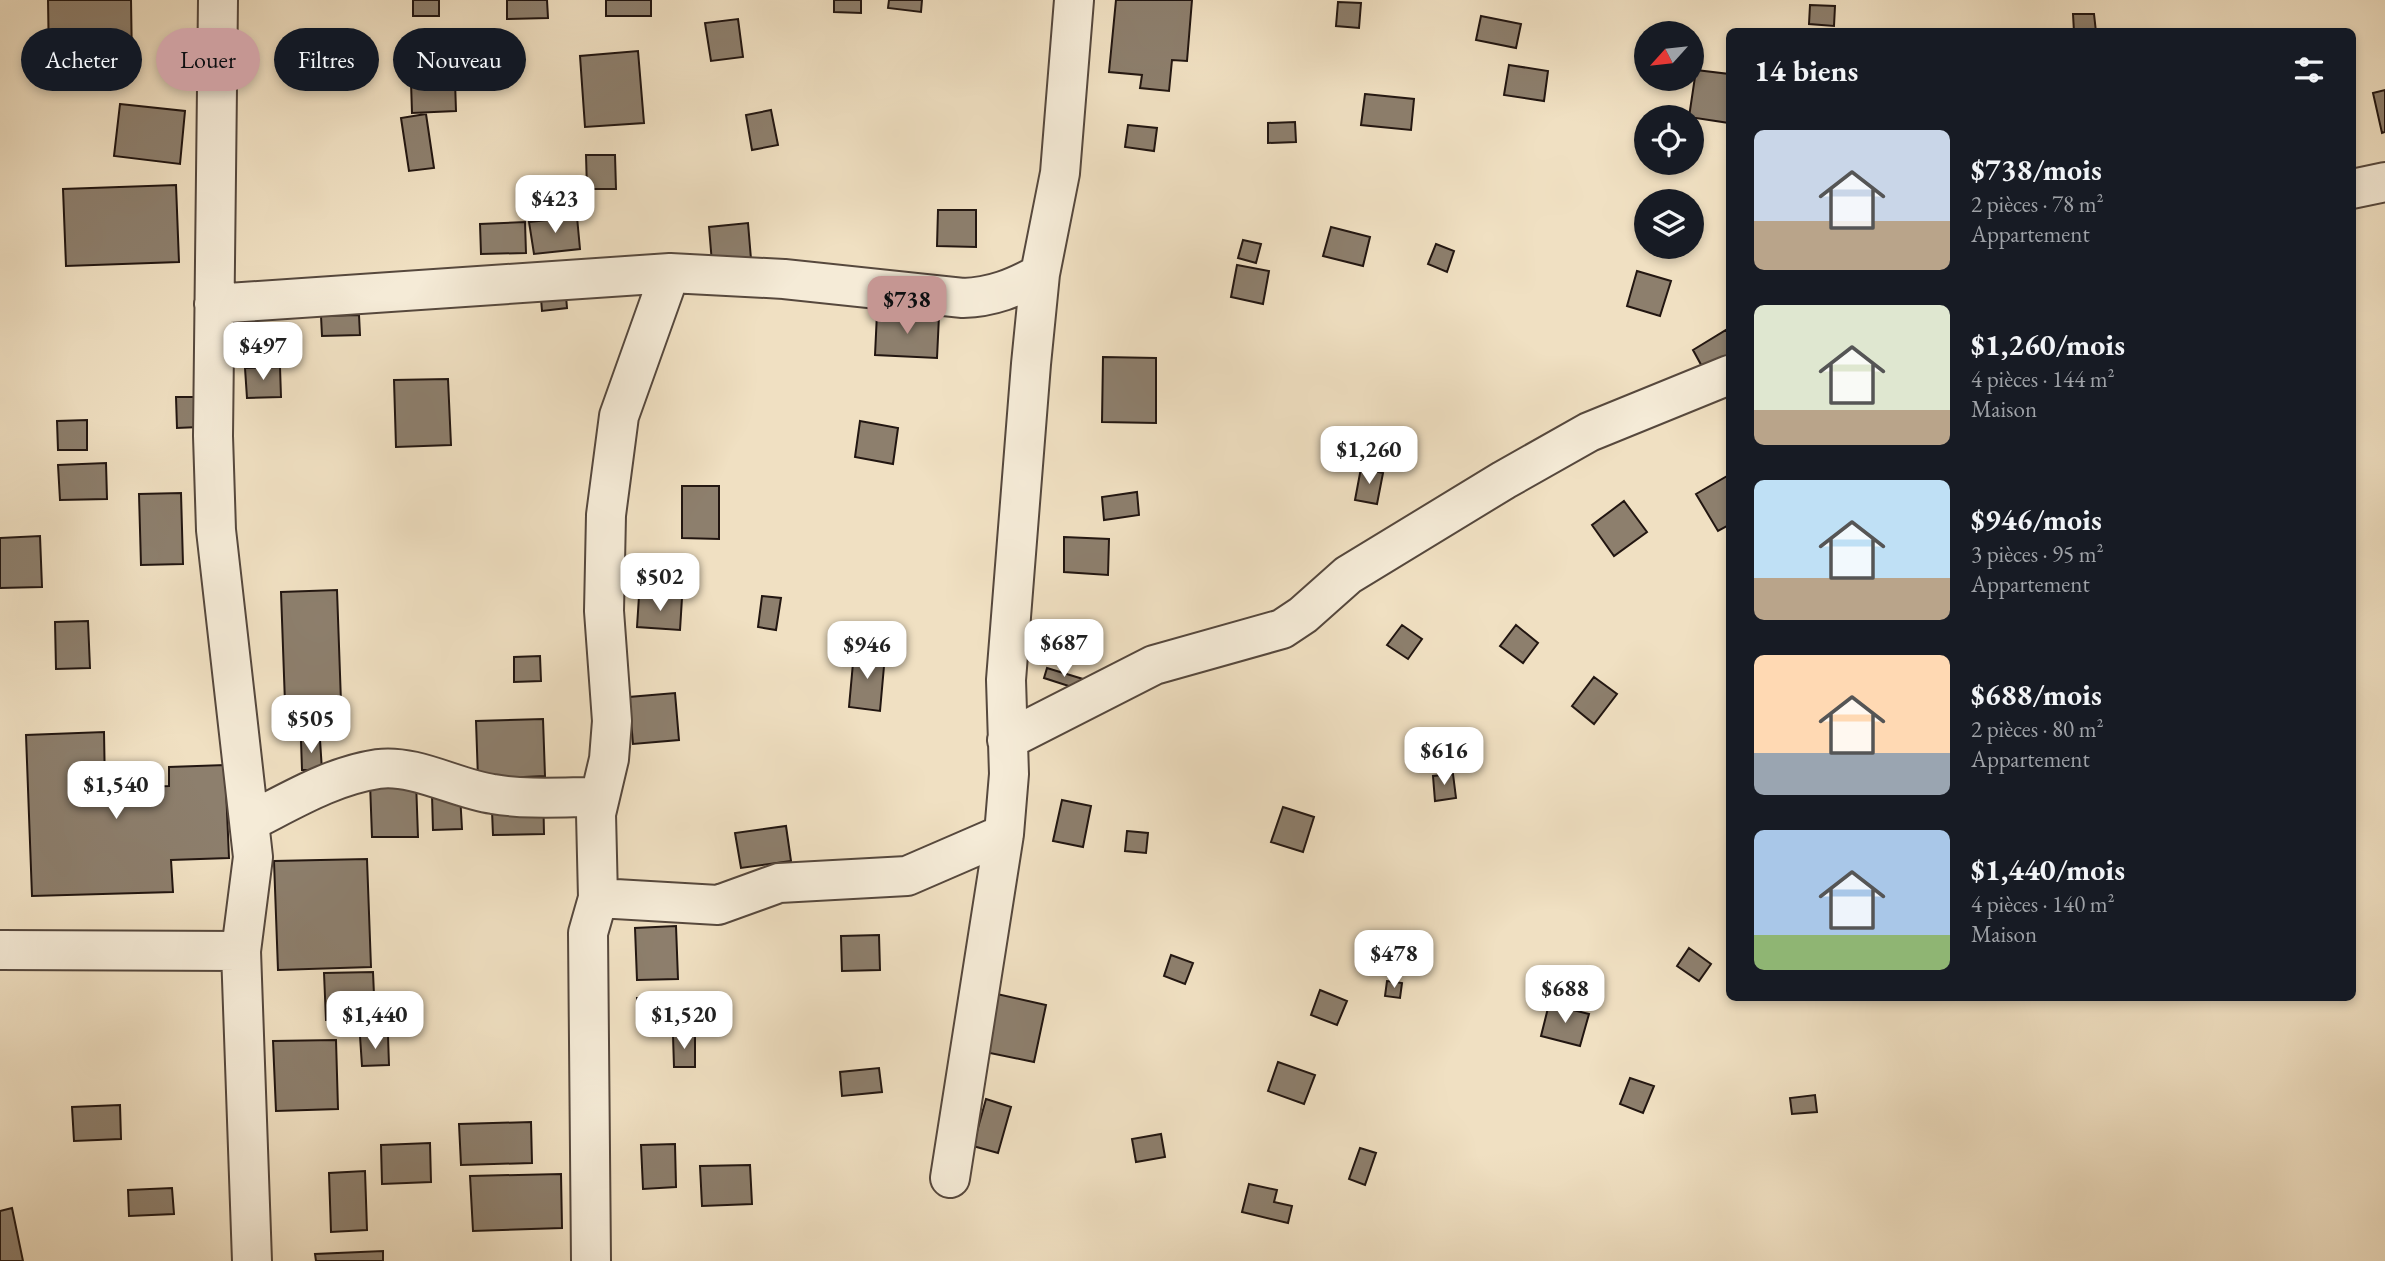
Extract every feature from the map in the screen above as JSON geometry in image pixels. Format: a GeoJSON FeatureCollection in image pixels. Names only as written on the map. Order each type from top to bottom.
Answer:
{"type":"FeatureCollection","features":[{"type":"Feature","properties":{"kind":"street"},"geometry":{"type":"LineString","coordinates":[[218,0],[213,436],[216,530],[253,857],[241,951],[252,1261]]}},
{"type":"Feature","properties":{"kind":"street"},"geometry":{"type":"LineString","coordinates":[[950,1178],[1004,834],[1009,774],[1006,680],[1040,274],[1060,173],[1074,0]]}},
{"type":"Feature","properties":{"kind":"street"},"geometry":{"type":"LineString","coordinates":[[2356,188],[2385,182]]}},
{"type":"Feature","properties":{"kind":"street"},"geometry":{"type":"LineString","coordinates":[[214,304],[670,273],[784,279],[963,298],[1007,292],[1040,274]]}},
{"type":"Feature","properties":{"kind":"street"},"geometry":{"type":"LineString","coordinates":[[591,1261],[588,933],[598,898],[596,814],[609,759],[612,721],[604,611],[606,515],[619,416],[670,273]]}},
{"type":"Feature","properties":{"kind":"street"},"geometry":{"type":"LineString","coordinates":[[1007,740],[1154,665],[1282,629],[1303,615],[1348,575],[1504,480],[1589,432],[1726,376]]}},
{"type":"Feature","properties":{"kind":"street"},"geometry":{"type":"LineString","coordinates":[[249,822],[344,776],[381,769],[439,777],[469,790],[495,795],[600,797]]}},
{"type":"Feature","properties":{"kind":"street"},"geometry":{"type":"LineString","coordinates":[[598,898],[718,905],[779,883],[906,876],[1004,834]]}},
{"type":"Feature","properties":{"kind":"street"},"geometry":{"type":"LineString","coordinates":[[0,950],[241,951]]}},
{"type":"Feature","properties":{"kind":"building"},"geometry":{"type":"Polygon","coordinates":[[[48,0],[131,0],[131,28],[48,28],[48,0]]]}},
{"type":"Feature","properties":{"kind":"building"},"geometry":{"type":"Polygon","coordinates":[[[413,0],[439,0],[439,16],[413,16],[413,0]]]}},
{"type":"Feature","properties":{"kind":"building"},"geometry":{"type":"Polygon","coordinates":[[[507,0],[547,0],[548,18],[507,19],[507,0]]]}},
{"type":"Feature","properties":{"kind":"building"},"geometry":{"type":"Polygon","coordinates":[[[606,0],[651,0],[651,16],[606,16],[606,0]]]}},
{"type":"Feature","properties":{"kind":"building"},"geometry":{"type":"Polygon","coordinates":[[[834,0],[861,0],[861,13],[834,12],[834,0]]]}},
{"type":"Feature","properties":{"kind":"building"},"geometry":{"type":"Polygon","coordinates":[[[889,0],[922,0],[921,12],[888,8],[889,0]]]}},
{"type":"Feature","properties":{"kind":"building"},"geometry":{"type":"Polygon","coordinates":[[[1116,0],[1192,0],[1187,61],[1172,60],[1169,91],[1140,88],[1142,75],[1109,72],[1116,0]]]}},
{"type":"Feature","properties":{"kind":"building"},"geometry":{"type":"Polygon","coordinates":[[[1338,2],[1361,3],[1359,28],[1336,26],[1338,2]]]}},
{"type":"Feature","properties":{"kind":"building"},"geometry":{"type":"Polygon","coordinates":[[[1810,5],[1835,6],[1834,26],[1809,24],[1810,5]]]}},
{"type":"Feature","properties":{"kind":"building"},"geometry":{"type":"Polygon","coordinates":[[[2073,14],[2094,14],[2096,28],[2074,28],[2073,14]]]}},
{"type":"Feature","properties":{"kind":"building"},"geometry":{"type":"Polygon","coordinates":[[[1481,16],[1521,24],[1516,48],[1476,40],[1481,16]]]}},
{"type":"Feature","properties":{"kind":"building"},"geometry":{"type":"Polygon","coordinates":[[[738,19],[743,57],[711,61],[705,23],[738,19]]]}},
{"type":"Feature","properties":{"kind":"building"},"geometry":{"type":"Polygon","coordinates":[[[638,51],[644,123],[585,127],[580,56],[638,51]]]}},
{"type":"Feature","properties":{"kind":"building"},"geometry":{"type":"Polygon","coordinates":[[[1509,65],[1548,71],[1544,101],[1504,95],[1509,65]]]}},
{"type":"Feature","properties":{"kind":"building"},"geometry":{"type":"Polygon","coordinates":[[[1704,71],[1726,74],[1726,123],[1704,119],[1704,105],[1691,105],[1693,91],[1704,91],[1704,71]]]}},
{"type":"Feature","properties":{"kind":"building"},"geometry":{"type":"Polygon","coordinates":[[[2385,90],[2385,132],[2382,133],[2373,93],[2385,90]]]}},
{"type":"Feature","properties":{"kind":"building"},"geometry":{"type":"Polygon","coordinates":[[[411,91],[455,91],[456,111],[412,113],[411,91]]]}},
{"type":"Feature","properties":{"kind":"building"},"geometry":{"type":"Polygon","coordinates":[[[1365,94],[1414,99],[1411,130],[1361,125],[1365,94]]]}},
{"type":"Feature","properties":{"kind":"building"},"geometry":{"type":"Polygon","coordinates":[[[120,104],[185,111],[180,164],[114,156],[120,104]]]}},
{"type":"Feature","properties":{"kind":"building"},"geometry":{"type":"Polygon","coordinates":[[[771,110],[778,145],[752,150],[746,115],[771,110]]]}},
{"type":"Feature","properties":{"kind":"building"},"geometry":{"type":"Polygon","coordinates":[[[426,114],[434,168],[409,171],[401,118],[426,114]]]}},
{"type":"Feature","properties":{"kind":"building"},"geometry":{"type":"Polygon","coordinates":[[[1295,122],[1296,142],[1268,143],[1268,123],[1295,122]]]}},
{"type":"Feature","properties":{"kind":"building"},"geometry":{"type":"Polygon","coordinates":[[[1128,125],[1157,128],[1154,151],[1125,147],[1128,125]]]}},
{"type":"Feature","properties":{"kind":"building"},"geometry":{"type":"Polygon","coordinates":[[[586,155],[615,155],[616,189],[587,189],[586,155]]]}},
{"type":"Feature","properties":{"kind":"building"},"geometry":{"type":"Polygon","coordinates":[[[176,185],[179,262],[66,266],[63,189],[176,185]]]}},
{"type":"Feature","properties":{"kind":"building"},"geometry":{"type":"Polygon","coordinates":[[[938,210],[976,210],[976,247],[937,246],[938,210]]]}},
{"type":"Feature","properties":{"kind":"building"},"geometry":{"type":"Polygon","coordinates":[[[577,217],[580,249],[534,254],[529,222],[577,217]]]}},
{"type":"Feature","properties":{"kind":"building"},"geometry":{"type":"Polygon","coordinates":[[[525,222],[526,253],[481,254],[480,224],[525,222]]]}},
{"type":"Feature","properties":{"kind":"building"},"geometry":{"type":"Polygon","coordinates":[[[748,223],[751,259],[712,263],[709,227],[748,223]]]}},
{"type":"Feature","properties":{"kind":"building"},"geometry":{"type":"Polygon","coordinates":[[[1331,227],[1370,237],[1363,266],[1323,256],[1331,227]]]}},
{"type":"Feature","properties":{"kind":"building"},"geometry":{"type":"Polygon","coordinates":[[[1243,240],[1261,244],[1256,263],[1238,258],[1243,240]]]}},
{"type":"Feature","properties":{"kind":"building"},"geometry":{"type":"Polygon","coordinates":[[[1436,244],[1454,251],[1447,272],[1428,264],[1436,244]]]}},
{"type":"Feature","properties":{"kind":"building"},"geometry":{"type":"Polygon","coordinates":[[[1237,265],[1269,271],[1263,304],[1231,297],[1237,265]]]}},
{"type":"Feature","properties":{"kind":"building"},"geometry":{"type":"Polygon","coordinates":[[[1637,271],[1671,281],[1660,316],[1627,306],[1637,271]]]}},
{"type":"Feature","properties":{"kind":"building"},"geometry":{"type":"Polygon","coordinates":[[[565,284],[567,308],[542,311],[540,286],[565,284]]]}},
{"type":"Feature","properties":{"kind":"building"},"geometry":{"type":"Polygon","coordinates":[[[877,313],[939,316],[937,358],[875,355],[877,313]]]}},
{"type":"Feature","properties":{"kind":"building"},"geometry":{"type":"Polygon","coordinates":[[[359,315],[360,335],[322,336],[321,316],[359,315]]]}},
{"type":"Feature","properties":{"kind":"building"},"geometry":{"type":"Polygon","coordinates":[[[1726,330],[1726,357],[1704,370],[1693,350],[1726,330]]]}},
{"type":"Feature","properties":{"kind":"building"},"geometry":{"type":"Polygon","coordinates":[[[1103,357],[1156,358],[1156,423],[1102,422],[1103,357]]]}},
{"type":"Feature","properties":{"kind":"building"},"geometry":{"type":"Polygon","coordinates":[[[280,367],[281,397],[247,398],[245,368],[280,367]]]}},
{"type":"Feature","properties":{"kind":"building"},"geometry":{"type":"Polygon","coordinates":[[[448,379],[451,445],[396,447],[394,380],[448,379]]]}},
{"type":"Feature","properties":{"kind":"building"},"geometry":{"type":"Polygon","coordinates":[[[176,397],[198,397],[199,427],[177,428],[176,397]]]}},
{"type":"Feature","properties":{"kind":"building"},"geometry":{"type":"Polygon","coordinates":[[[87,420],[87,450],[58,450],[57,421],[87,420]]]}},
{"type":"Feature","properties":{"kind":"building"},"geometry":{"type":"Polygon","coordinates":[[[860,421],[898,428],[893,464],[855,457],[860,421]]]}},
{"type":"Feature","properties":{"kind":"building"},"geometry":{"type":"Polygon","coordinates":[[[106,463],[107,499],[60,500],[58,465],[106,463]]]}},
{"type":"Feature","properties":{"kind":"building"},"geometry":{"type":"Polygon","coordinates":[[[1361,468],[1383,473],[1377,504],[1355,500],[1361,468]]]}},
{"type":"Feature","properties":{"kind":"building"},"geometry":{"type":"Polygon","coordinates":[[[1726,477],[1726,527],[1718,531],[1696,494],[1726,477]]]}},
{"type":"Feature","properties":{"kind":"building"},"geometry":{"type":"Polygon","coordinates":[[[682,486],[719,486],[719,539],[682,538],[682,486]]]}},
{"type":"Feature","properties":{"kind":"building"},"geometry":{"type":"Polygon","coordinates":[[[1137,492],[1139,515],[1104,520],[1102,497],[1137,492]]]}},
{"type":"Feature","properties":{"kind":"building"},"geometry":{"type":"Polygon","coordinates":[[[181,493],[183,564],[141,565],[139,494],[181,493]]]}},
{"type":"Feature","properties":{"kind":"building"},"geometry":{"type":"Polygon","coordinates":[[[1624,501],[1647,532],[1614,556],[1592,525],[1624,501]]]}},
{"type":"Feature","properties":{"kind":"building"},"geometry":{"type":"Polygon","coordinates":[[[40,536],[42,587],[0,588],[0,538],[40,536]]]}},
{"type":"Feature","properties":{"kind":"building"},"geometry":{"type":"Polygon","coordinates":[[[1064,537],[1109,539],[1108,575],[1064,572],[1064,537]]]}},
{"type":"Feature","properties":{"kind":"building"},"geometry":{"type":"Polygon","coordinates":[[[337,590],[341,702],[285,703],[281,592],[337,590]]]}},
{"type":"Feature","properties":{"kind":"building"},"geometry":{"type":"Polygon","coordinates":[[[639,596],[682,598],[680,630],[637,627],[639,596]]]}},
{"type":"Feature","properties":{"kind":"building"},"geometry":{"type":"Polygon","coordinates":[[[762,596],[781,598],[776,630],[758,627],[762,596]]]}},
{"type":"Feature","properties":{"kind":"building"},"geometry":{"type":"Polygon","coordinates":[[[88,621],[90,668],[56,669],[55,622],[88,621]]]}},
{"type":"Feature","properties":{"kind":"building"},"geometry":{"type":"Polygon","coordinates":[[[1402,625],[1422,639],[1408,659],[1387,645],[1402,625]]]}},
{"type":"Feature","properties":{"kind":"building"},"geometry":{"type":"Polygon","coordinates":[[[1516,625],[1538,643],[1523,663],[1500,646],[1516,625]]]}},
{"type":"Feature","properties":{"kind":"building"},"geometry":{"type":"Polygon","coordinates":[[[1054,637],[1083,641],[1081,658],[1052,654],[1054,637]]]}},
{"type":"Feature","properties":{"kind":"building"},"geometry":{"type":"Polygon","coordinates":[[[854,652],[885,655],[880,711],[849,707],[854,652]]]}},
{"type":"Feature","properties":{"kind":"building"},"geometry":{"type":"Polygon","coordinates":[[[540,656],[541,681],[514,682],[514,657],[540,656]]]}},
{"type":"Feature","properties":{"kind":"building"},"geometry":{"type":"Polygon","coordinates":[[[1047,668],[1083,679],[1081,690],[1044,678],[1047,668]]]}},
{"type":"Feature","properties":{"kind":"building"},"geometry":{"type":"Polygon","coordinates":[[[1594,677],[1617,694],[1594,724],[1572,706],[1594,677]]]}},
{"type":"Feature","properties":{"kind":"building"},"geometry":{"type":"Polygon","coordinates":[[[675,693],[679,740],[633,744],[629,697],[675,693]]]}},
{"type":"Feature","properties":{"kind":"building"},"geometry":{"type":"Polygon","coordinates":[[[543,719],[545,776],[478,779],[476,721],[543,719]]]}},
{"type":"Feature","properties":{"kind":"building"},"geometry":{"type":"Polygon","coordinates":[[[104,732],[105,788],[169,786],[169,767],[225,765],[229,858],[171,860],[173,892],[32,896],[26,735],[104,732]]]}},
{"type":"Feature","properties":{"kind":"building"},"geometry":{"type":"Polygon","coordinates":[[[301,740],[320,740],[322,770],[302,770],[301,740]]]}},
{"type":"Feature","properties":{"kind":"building"},"geometry":{"type":"Polygon","coordinates":[[[1453,774],[1456,798],[1435,801],[1433,776],[1453,774]]]}},
{"type":"Feature","properties":{"kind":"building"},"geometry":{"type":"Polygon","coordinates":[[[416,781],[418,837],[372,837],[370,783],[416,781]]]}},
{"type":"Feature","properties":{"kind":"building"},"geometry":{"type":"Polygon","coordinates":[[[543,784],[544,834],[493,835],[491,786],[543,784]]]}},
{"type":"Feature","properties":{"kind":"building"},"geometry":{"type":"Polygon","coordinates":[[[460,794],[462,829],[433,830],[432,795],[460,794]]]}},
{"type":"Feature","properties":{"kind":"building"},"geometry":{"type":"Polygon","coordinates":[[[1062,800],[1091,806],[1083,847],[1053,841],[1062,800]]]}},
{"type":"Feature","properties":{"kind":"building"},"geometry":{"type":"Polygon","coordinates":[[[1283,807],[1314,817],[1303,852],[1271,842],[1283,807]]]}},
{"type":"Feature","properties":{"kind":"building"},"geometry":{"type":"Polygon","coordinates":[[[786,826],[791,861],[741,868],[735,833],[786,826]]]}},
{"type":"Feature","properties":{"kind":"building"},"geometry":{"type":"Polygon","coordinates":[[[1127,831],[1148,833],[1146,853],[1125,851],[1127,831]]]}},
{"type":"Feature","properties":{"kind":"building"},"geometry":{"type":"Polygon","coordinates":[[[367,859],[371,967],[278,970],[274,861],[367,859]]]}},
{"type":"Feature","properties":{"kind":"building"},"geometry":{"type":"Polygon","coordinates":[[[676,926],[678,979],[637,980],[635,928],[676,926]]]}},
{"type":"Feature","properties":{"kind":"building"},"geometry":{"type":"Polygon","coordinates":[[[879,935],[880,970],[842,971],[841,936],[879,935]]]}},
{"type":"Feature","properties":{"kind":"building"},"geometry":{"type":"Polygon","coordinates":[[[1689,948],[1711,964],[1699,981],[1677,966],[1689,948]]]}},
{"type":"Feature","properties":{"kind":"building"},"geometry":{"type":"Polygon","coordinates":[[[1171,955],[1193,963],[1185,984],[1164,976],[1171,955]]]}},
{"type":"Feature","properties":{"kind":"building"},"geometry":{"type":"Polygon","coordinates":[[[373,972],[375,1018],[326,1020],[324,973],[373,972]]]}},
{"type":"Feature","properties":{"kind":"building"},"geometry":{"type":"Polygon","coordinates":[[[1387,981],[1402,983],[1400,998],[1385,996],[1387,981]]]}},
{"type":"Feature","properties":{"kind":"building"},"geometry":{"type":"Polygon","coordinates":[[[1320,990],[1347,1001],[1337,1025],[1311,1015],[1320,990]]]}},
{"type":"Feature","properties":{"kind":"building"},"geometry":{"type":"Polygon","coordinates":[[[997,994],[1046,1005],[1034,1062],[985,1052],[997,994]]]}},
{"type":"Feature","properties":{"kind":"building"},"geometry":{"type":"Polygon","coordinates":[[[637,998],[662,998],[664,1026],[638,1027],[637,998]]]}},
{"type":"Feature","properties":{"kind":"building"},"geometry":{"type":"Polygon","coordinates":[[[1549,1004],[1589,1014],[1580,1046],[1541,1036],[1549,1004]]]}},
{"type":"Feature","properties":{"kind":"building"},"geometry":{"type":"Polygon","coordinates":[[[673,1035],[695,1035],[695,1067],[674,1067],[673,1035]]]}},
{"type":"Feature","properties":{"kind":"building"},"geometry":{"type":"Polygon","coordinates":[[[360,1036],[388,1036],[389,1065],[362,1066],[360,1036]]]}},
{"type":"Feature","properties":{"kind":"building"},"geometry":{"type":"Polygon","coordinates":[[[336,1040],[338,1109],[276,1111],[273,1041],[336,1040]]]}},
{"type":"Feature","properties":{"kind":"building"},"geometry":{"type":"Polygon","coordinates":[[[1278,1062],[1315,1075],[1304,1104],[1268,1091],[1278,1062]]]}},
{"type":"Feature","properties":{"kind":"building"},"geometry":{"type":"Polygon","coordinates":[[[879,1068],[882,1092],[842,1096],[840,1072],[879,1068]]]}},
{"type":"Feature","properties":{"kind":"building"},"geometry":{"type":"Polygon","coordinates":[[[1630,1078],[1654,1086],[1643,1113],[1620,1104],[1630,1078]]]}},
{"type":"Feature","properties":{"kind":"building"},"geometry":{"type":"Polygon","coordinates":[[[1815,1095],[1817,1112],[1792,1114],[1790,1098],[1815,1095]]]}},
{"type":"Feature","properties":{"kind":"building"},"geometry":{"type":"Polygon","coordinates":[[[986,1099],[1011,1107],[998,1153],[973,1146],[986,1099]]]}},
{"type":"Feature","properties":{"kind":"building"},"geometry":{"type":"Polygon","coordinates":[[[120,1105],[121,1139],[74,1141],[72,1107],[120,1105]]]}},
{"type":"Feature","properties":{"kind":"building"},"geometry":{"type":"Polygon","coordinates":[[[531,1122],[532,1163],[461,1165],[459,1124],[531,1122]]]}},
{"type":"Feature","properties":{"kind":"building"},"geometry":{"type":"Polygon","coordinates":[[[1161,1134],[1165,1157],[1136,1162],[1132,1139],[1161,1134]]]}},
{"type":"Feature","properties":{"kind":"building"},"geometry":{"type":"Polygon","coordinates":[[[430,1143],[431,1182],[382,1184],[381,1145],[430,1143]]]}},
{"type":"Feature","properties":{"kind":"building"},"geometry":{"type":"Polygon","coordinates":[[[675,1144],[676,1187],[643,1189],[641,1145],[675,1144]]]}},
{"type":"Feature","properties":{"kind":"building"},"geometry":{"type":"Polygon","coordinates":[[[1360,1148],[1376,1153],[1365,1185],[1349,1179],[1360,1148]]]}},
{"type":"Feature","properties":{"kind":"building"},"geometry":{"type":"Polygon","coordinates":[[[750,1165],[752,1204],[702,1206],[700,1166],[750,1165]]]}},
{"type":"Feature","properties":{"kind":"building"},"geometry":{"type":"Polygon","coordinates":[[[365,1171],[367,1230],[331,1232],[329,1173],[365,1171]]]}},
{"type":"Feature","properties":{"kind":"building"},"geometry":{"type":"Polygon","coordinates":[[[561,1174],[562,1228],[473,1231],[470,1176],[561,1174]]]}},
{"type":"Feature","properties":{"kind":"building"},"geometry":{"type":"Polygon","coordinates":[[[1249,1184],[1277,1190],[1274,1202],[1292,1206],[1288,1223],[1242,1212],[1249,1184]]]}},
{"type":"Feature","properties":{"kind":"building"},"geometry":{"type":"Polygon","coordinates":[[[172,1188],[174,1214],[129,1216],[128,1190],[172,1188]]]}},
{"type":"Feature","properties":{"kind":"building"},"geometry":{"type":"Polygon","coordinates":[[[12,1208],[23,1261],[0,1261],[0,1211],[12,1208]]]}},
{"type":"Feature","properties":{"kind":"building"},"geometry":{"type":"Polygon","coordinates":[[[383,1251],[383,1261],[316,1261],[315,1254],[383,1251]]]}}]}
